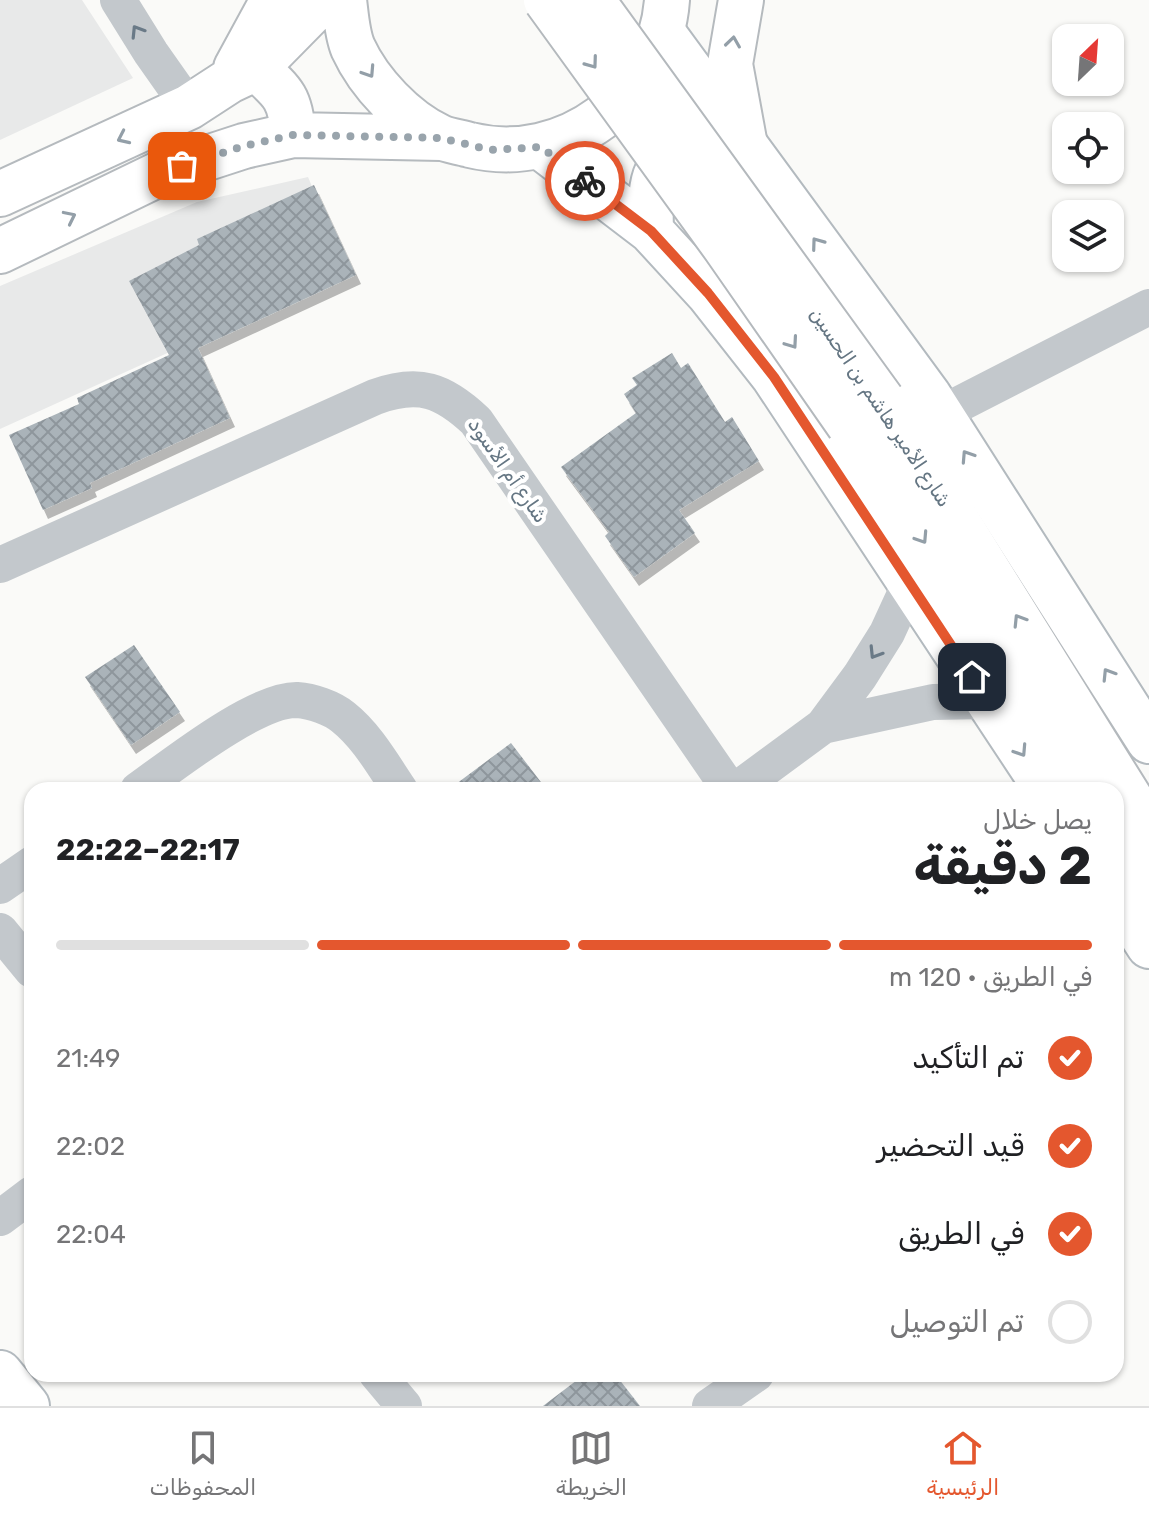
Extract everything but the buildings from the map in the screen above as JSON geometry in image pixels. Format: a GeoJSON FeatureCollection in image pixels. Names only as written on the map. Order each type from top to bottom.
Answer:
{"type":"FeatureCollection","features":[{"type":"Feature","properties":{"kind":"main road"},"geometry":{"type":"LineString","coordinates":[[242,74],[273,0]]}},
{"type":"Feature","properties":{"kind":"main road"},"geometry":{"type":"LineString","coordinates":[[0,194],[189,107],[242,74],[323,0]]}},
{"type":"Feature","properties":{"kind":"main road"},"geometry":{"type":"LineString","coordinates":[[344,0],[352,46],[387,101],[441,138]]}},
{"type":"Feature","properties":{"kind":"main road","name":"شارع الأمير هاشم بن الحسين"},"geometry":{"type":"LineString","coordinates":[[546,0],[725,247],[866,413],[1080,782]]}},
{"type":"Feature","properties":{"kind":"main road","name":"شارع الأمير هاشم بن الحسين"},"geometry":{"type":"LineString","coordinates":[[592,0],[866,413],[1117,782]]}},
{"type":"Feature","properties":{"kind":"main road"},"geometry":{"type":"LineString","coordinates":[[741,0],[730,64],[744,140]]}},
{"type":"Feature","properties":{"kind":"main road"},"geometry":{"type":"LineString","coordinates":[[0,251],[161,173],[244,146],[293,135],[441,138],[490,150],[541,147],[582,132],[618,107],[645,73],[672,13]]}},
{"type":"Feature","properties":{"kind":"main road","name":"شارع الأمير هاشم بن الحسين"},"geometry":{"type":"LineString","coordinates":[[672,13],[744,140],[940,414],[1149,741]]}},
{"type":"Feature","properties":{"kind":"main road"},"geometry":{"type":"LineString","coordinates":[[242,74],[287,98],[292,111],[293,135]]}},
{"type":"Feature","properties":{"kind":"main road"},"geometry":{"type":"LineString","coordinates":[[651,231],[651,184],[667,158],[693,146],[725,156],[781,194]]}},
{"type":"Feature","properties":{"kind":"main road"},"geometry":{"type":"LineString","coordinates":[[541,147],[651,231],[708,293],[774,377],[1042,782]]}},
{"type":"Feature","properties":{"kind":"main road","name":"شارع الأمير هاشم بن الحسين"},"geometry":{"type":"LineString","coordinates":[[1124,792],[1149,829]]}},
{"type":"Feature","properties":{"kind":"main road"},"geometry":{"type":"LineString","coordinates":[[1124,851],[1149,890]]}},
{"type":"Feature","properties":{"kind":"main road"},"geometry":{"type":"LineString","coordinates":[[1124,907],[1149,946]]}},
{"type":"Feature","properties":{"kind":"main road"},"geometry":{"type":"LineString","coordinates":[[0,1373],[27,1406]]}},
{"type":"Feature","properties":{"kind":"street"},"geometry":{"type":"LineString","coordinates":[[118,0],[189,107]]}},
{"type":"Feature","properties":{"kind":"street"},"geometry":{"type":"LineString","coordinates":[[940,414],[1149,307]]}},
{"type":"Feature","properties":{"kind":"street","name":"شارع أم الأسود"},"geometry":{"type":"LineString","coordinates":[[0,565],[375,397],[396,389],[422,388],[443,395],[476,421],[724,782]]}},
{"type":"Feature","properties":{"kind":"street"},"geometry":{"type":"LineString","coordinates":[[747,782],[823,726],[887,633],[910,583]]}},
{"type":"Feature","properties":{"kind":"street"},"geometry":{"type":"LineString","coordinates":[[149,782],[235,722],[266,708],[296,700],[320,705],[342,716],[363,736],[395,782]]}},
{"type":"Feature","properties":{"kind":"street"},"geometry":{"type":"LineString","coordinates":[[823,726],[933,702],[987,701]]}},
{"type":"Feature","properties":{"kind":"street"},"geometry":{"type":"LineString","coordinates":[[0,886],[24,870]]}},
{"type":"Feature","properties":{"kind":"street"},"geometry":{"type":"LineString","coordinates":[[0,931],[24,960]]}},
{"type":"Feature","properties":{"kind":"street"},"geometry":{"type":"LineString","coordinates":[[0,1218],[24,1200]]}},
{"type":"Feature","properties":{"kind":"street"},"geometry":{"type":"LineString","coordinates":[[384,1382],[404,1406]]}},
{"type":"Feature","properties":{"kind":"street"},"geometry":{"type":"LineString","coordinates":[[710,1406],[744,1382]]}},
{"type":"Feature","properties":{"kind":"shaded area"},"geometry":{"type":"Polygon","coordinates":[[[0,0],[82,0],[133,78],[0,140],[0,0]]]}},
{"type":"Feature","properties":{"kind":"shaded area"},"geometry":{"type":"Polygon","coordinates":[[[308,177],[348,271],[0,429],[0,286],[197,202],[308,177]]]}},
{"type":"Feature","properties":{"kind":"way so far"},"geometry":{"type":"LineString","coordinates":[[182,166],[244,146],[293,135],[441,138],[490,150],[541,147],[585,181]]}},
{"type":"Feature","properties":{"kind":"route"},"geometry":{"type":"LineString","coordinates":[[585,181],[651,231],[708,293],[774,377],[972,677]]}}]}
